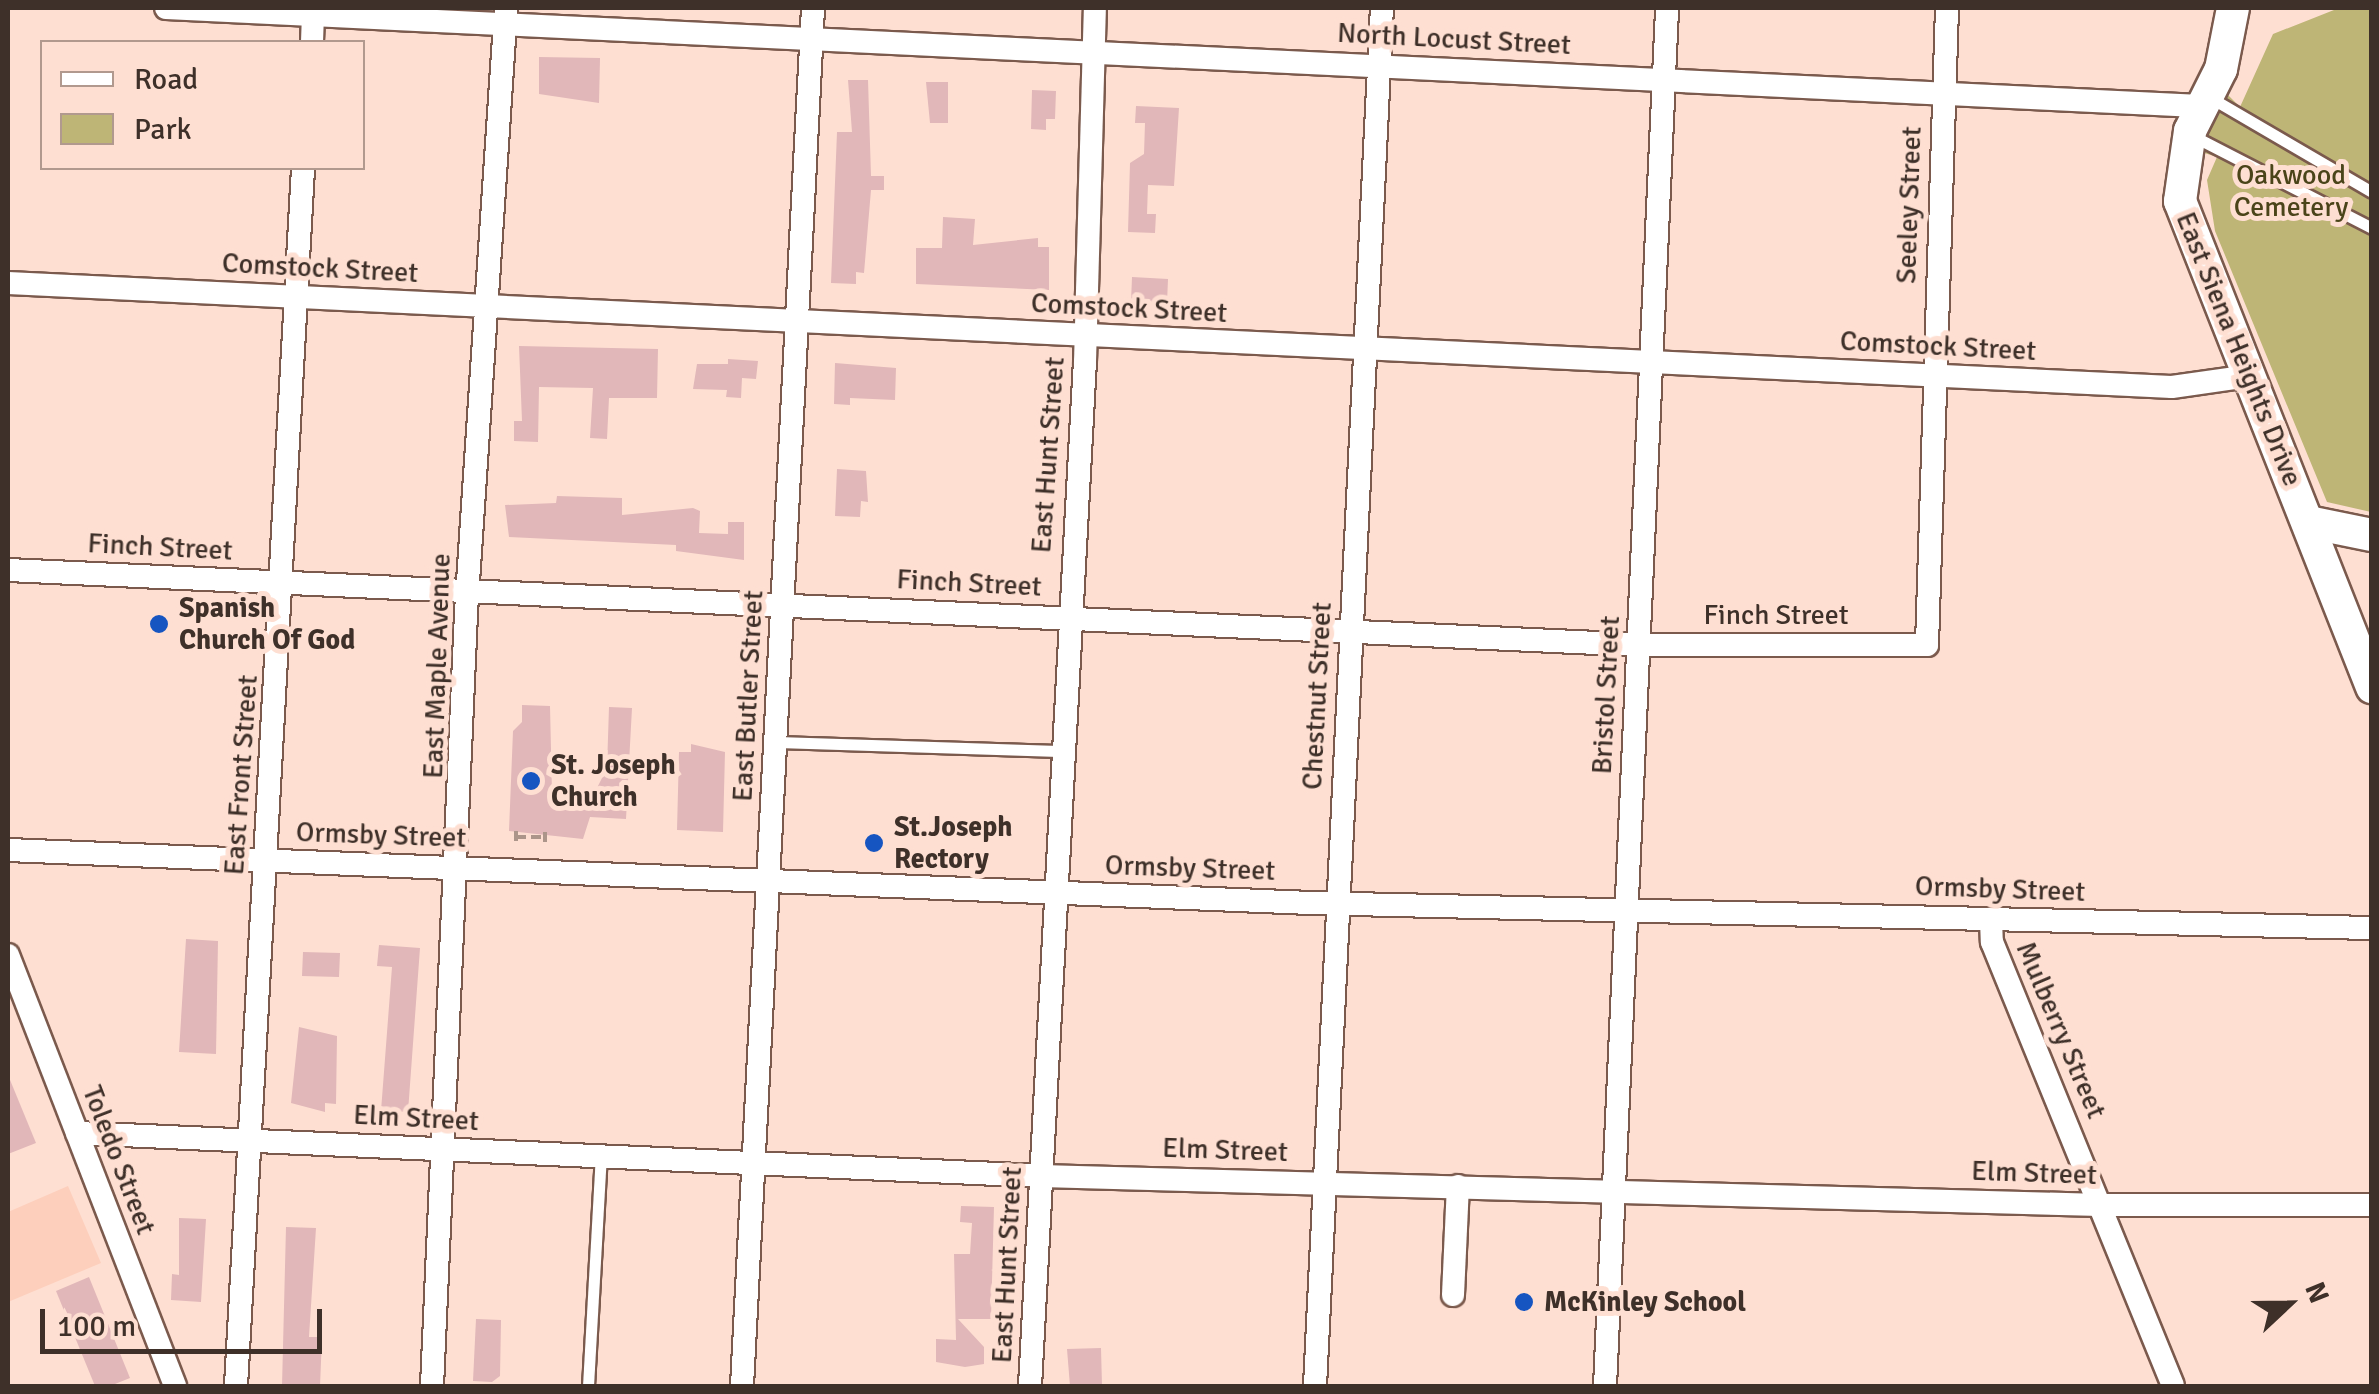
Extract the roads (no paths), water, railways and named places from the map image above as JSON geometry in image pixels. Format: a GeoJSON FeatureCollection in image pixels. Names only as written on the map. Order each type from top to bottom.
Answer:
{"type":"FeatureCollection","features":[{"type":"Feature","properties":{"kind":"street","name":"North Locust Street"},"geometry":{"type":"LineString","coordinates":[[166,8],[506,14],[811,40],[1943,91],[2198,112]]}},
{"type":"Feature","properties":{"kind":"street","name":"East Butler Street"},"geometry":{"type":"LineString","coordinates":[[742,1386],[812,8]]}},
{"type":"Feature","properties":{"kind":"street","name":"East Hunt Street"},"geometry":{"type":"LineString","coordinates":[[1030,1386],[1086,336],[1095,8]]}},
{"type":"Feature","properties":{"kind":"street","name":"Chestnut Street"},"geometry":{"type":"LineString","coordinates":[[1316,1386],[1382,8]]}},
{"type":"Feature","properties":{"kind":"street","name":"Bristol Street"},"geometry":{"type":"LineString","coordinates":[[1605,1386],[1668,8]]}},
{"type":"Feature","properties":{"kind":"street","name":"Seeley Street"},"geometry":{"type":"LineString","coordinates":[[1927,645],[1947,8]]}},
{"type":"Feature","properties":{"kind":"street","name":"East Siena Heights Drive"},"geometry":{"type":"LineString","coordinates":[[2233,8],[2221,69],[2198,112],[2180,200],[2372,687]]}},
{"type":"Feature","properties":{"kind":"street"},"geometry":{"type":"LineString","coordinates":[[312,40],[313,11]]}},
{"type":"Feature","properties":{"kind":"street","name":"East Maple Avenue"},"geometry":{"type":"LineString","coordinates":[[432,1386],[469,588],[506,14]]}},
{"type":"Feature","properties":{"kind":"street","name":"East Front Street"},"geometry":{"type":"LineString","coordinates":[[236,1386],[283,582],[293,296],[302,170]]}},
{"type":"Feature","properties":{"kind":"street","name":"Comstock Street"},"geometry":{"type":"LineString","coordinates":[[8,283],[2172,388],[2248,376]]}},
{"type":"Feature","properties":{"kind":"street"},"geometry":{"type":"LineString","coordinates":[[2308,522],[2372,536]]}},
{"type":"Feature","properties":{"kind":"street","name":"Finch Street"},"geometry":{"type":"LineString","coordinates":[[8,570],[469,588],[1638,645],[1927,645]]}},
{"type":"Feature","properties":{"kind":"street","name":"Ormsby Street"},"geometry":{"type":"LineString","coordinates":[[8,850],[1337,904],[2372,928]]}},
{"type":"Feature","properties":{"kind":"street","name":"Mulberry Street"},"geometry":{"type":"LineString","coordinates":[[1990,918],[1992,942],[2173,1386]]}},
{"type":"Feature","properties":{"kind":"street","name":"Toledo Street"},"geometry":{"type":"LineString","coordinates":[[8,955],[175,1386]]}},
{"type":"Feature","properties":{"kind":"street","name":"Elm Street"},"geometry":{"type":"LineString","coordinates":[[77,1133],[755,1167],[2101,1205],[2372,1205]]}},
{"type":"Feature","properties":{"kind":"street"},"geometry":{"type":"LineString","coordinates":[[1453,1295],[1458,1186]]}},
{"type":"Feature","properties":{"kind":"lane"},"geometry":{"type":"LineString","coordinates":[[2198,112],[2372,192]]}},
{"type":"Feature","properties":{"kind":"lane"},"geometry":{"type":"LineString","coordinates":[[2198,112],[2372,228]]}},
{"type":"Feature","properties":{"kind":"lane"},"geometry":{"type":"LineString","coordinates":[[775,742],[1061,751]]}},
{"type":"Feature","properties":{"kind":"lane"},"geometry":{"type":"LineString","coordinates":[[588,1386],[601,1157]]}},
{"type":"Feature","properties":{"kind":"place","name":"Spanish Church Of God"},"geometry":{"type":"Point","coordinates":[159,624]}},
{"type":"Feature","properties":{"kind":"place","name":"St. Joseph Church"},"geometry":{"type":"Point","coordinates":[531,781]}},
{"type":"Feature","properties":{"kind":"place","name":"St.Joseph Rectory"},"geometry":{"type":"Point","coordinates":[874,843]}},
{"type":"Feature","properties":{"kind":"place","name":"McKinley School"},"geometry":{"type":"Point","coordinates":[1524,1302]}},
{"type":"Feature","properties":{"kind":"park label","name":"Oakwood Cemetery"},"geometry":{"type":"Point","coordinates":[2291,191]}}]}
